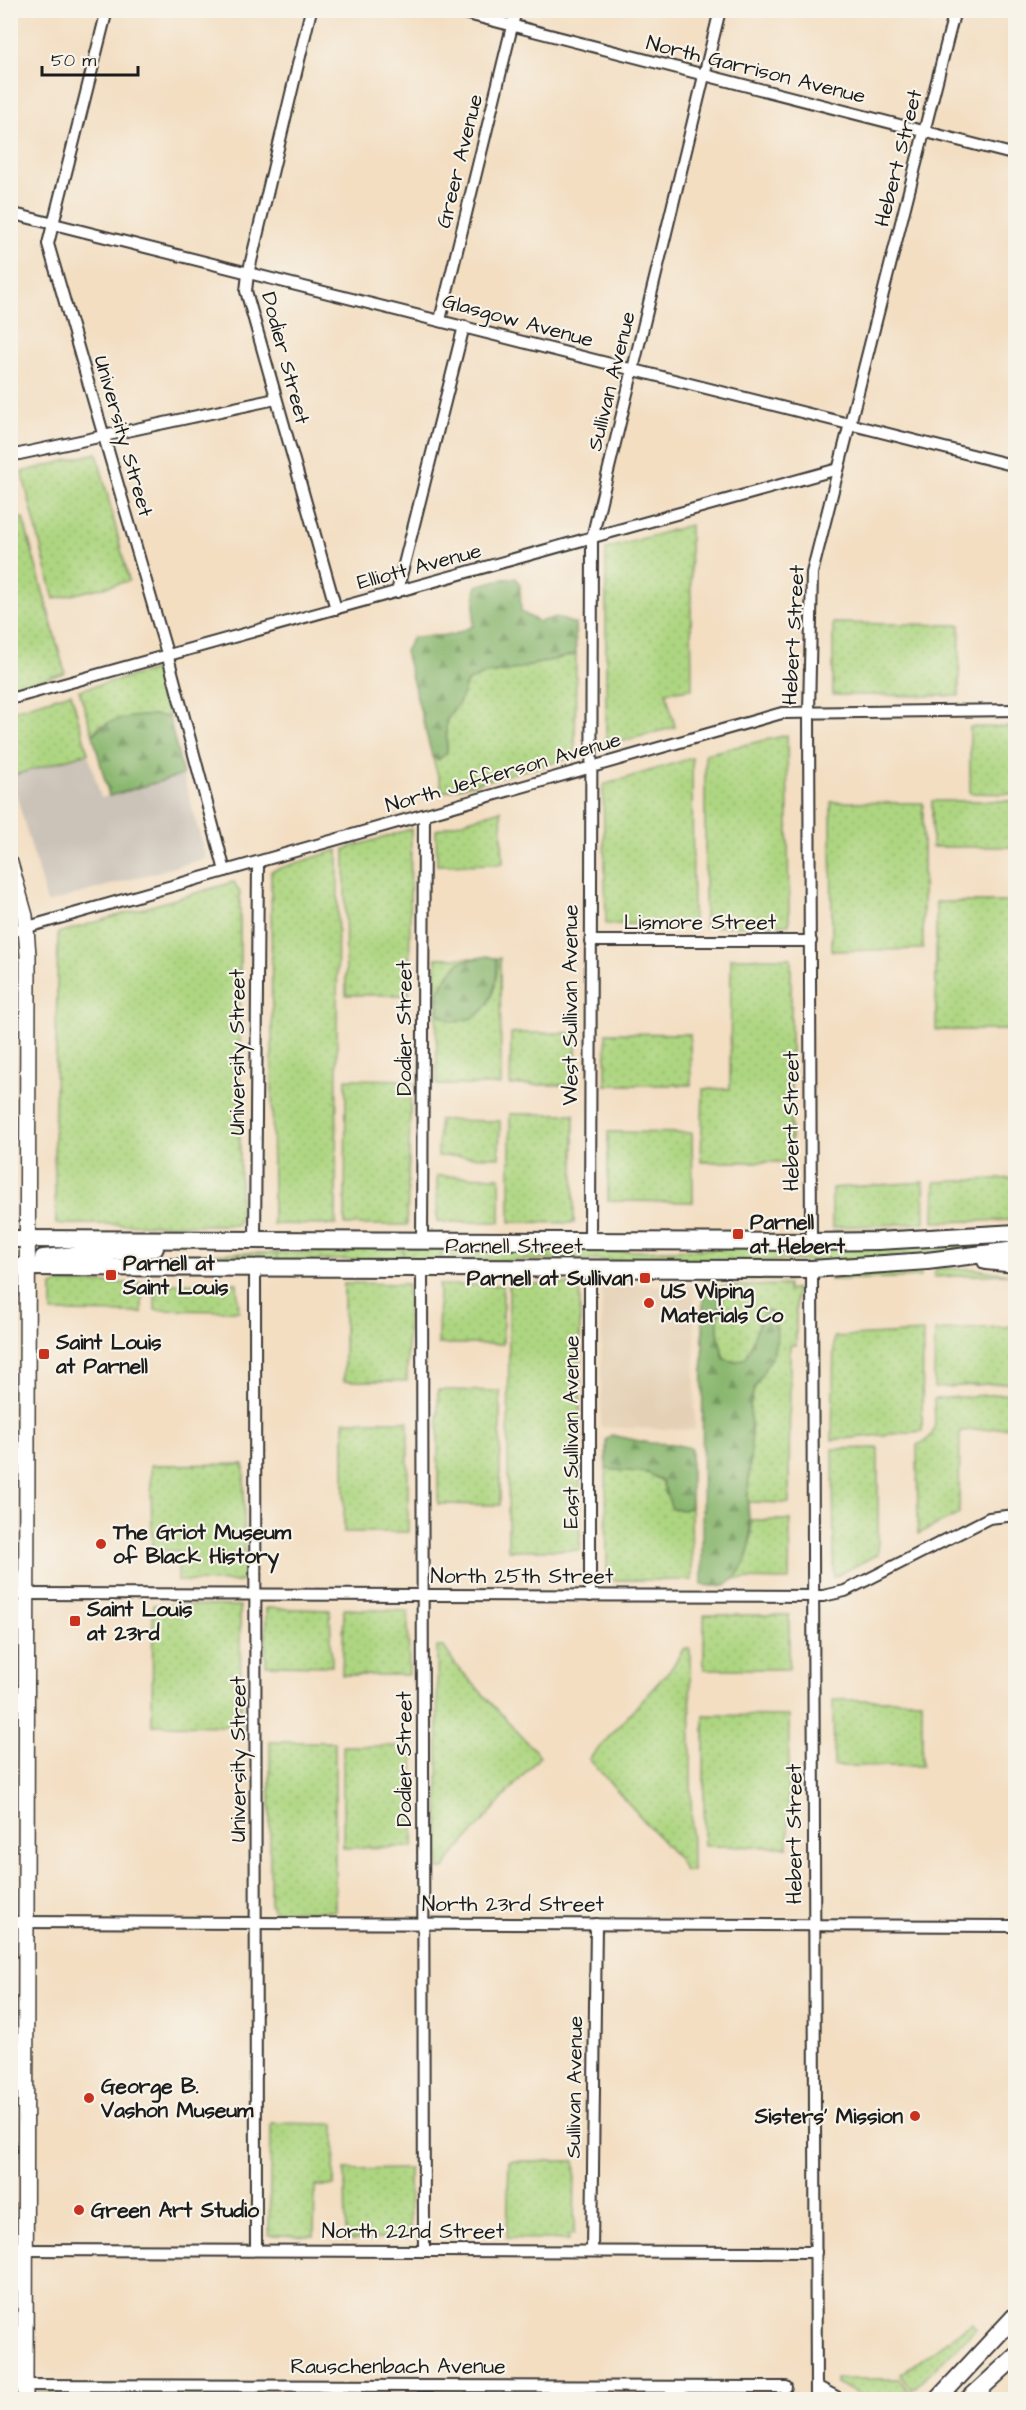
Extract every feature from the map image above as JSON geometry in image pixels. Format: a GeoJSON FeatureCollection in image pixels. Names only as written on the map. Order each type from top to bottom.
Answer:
{"type":"FeatureCollection","features":[{"type":"Feature","properties":{"kind":"main road","name":"Parnell Street"},"geometry":{"type":"LineString","coordinates":[[19,1239],[255,1242],[811,1242],[878,1241],[1016,1233]]}},
{"type":"Feature","properties":{"kind":"main road"},"geometry":{"type":"LineString","coordinates":[[19,1267],[53,1256],[117,1253],[192,1241]]}},
{"type":"Feature","properties":{"kind":"main road","name":"Parnell Street"},"geometry":{"type":"LineString","coordinates":[[19,1267],[812,1269],[946,1259],[1016,1250]]}},
{"type":"Feature","properties":{"kind":"main road"},"geometry":{"type":"LineString","coordinates":[[946,1259],[1016,1264]]}},
{"type":"Feature","properties":{"kind":"main road"},"geometry":{"type":"LineString","coordinates":[[937,2400],[1016,2315]]}},
{"type":"Feature","properties":{"kind":"main road"},"geometry":{"type":"LineString","coordinates":[[968,2400],[1016,2356]]}},
{"type":"Feature","properties":{"kind":"street","name":"University Street"},"geometry":{"type":"LineString","coordinates":[[107,10],[48,243],[168,657],[225,871]]}},
{"type":"Feature","properties":{"kind":"street","name":"Dodier Street"},"geometry":{"type":"LineString","coordinates":[[310,10],[248,274],[246,291],[336,609]]}},
{"type":"Feature","properties":{"kind":"street","name":"North Garrison Avenue"},"geometry":{"type":"LineString","coordinates":[[452,10],[1016,155]]}},
{"type":"Feature","properties":{"kind":"street","name":"Greer Avenue"},"geometry":{"type":"LineString","coordinates":[[440,320],[516,10]]}},
{"type":"Feature","properties":{"kind":"street","name":"Sullivan Avenue"},"geometry":{"type":"LineString","coordinates":[[590,768],[592,538],[720,10]]}},
{"type":"Feature","properties":{"kind":"street","name":"Hebert Street"},"geometry":{"type":"LineString","coordinates":[[811,1242],[809,712],[812,573],[955,10]]}},
{"type":"Feature","properties":{"kind":"street","name":"Glasgow Avenue"},"geometry":{"type":"LineString","coordinates":[[10,213],[1016,466]]}},
{"type":"Feature","properties":{"kind":"street"},"geometry":{"type":"LineString","coordinates":[[397,592],[464,326]]}},
{"type":"Feature","properties":{"kind":"street"},"geometry":{"type":"LineString","coordinates":[[10,456],[276,399]]}},
{"type":"Feature","properties":{"kind":"street","name":"Elliott Avenue"},"geometry":{"type":"LineString","coordinates":[[10,699],[168,657],[838,469]]}},
{"type":"Feature","properties":{"kind":"street","name":"North Jefferson Avenue"},"geometry":{"type":"LineString","coordinates":[[10,932],[782,713],[1016,710]]}},
{"type":"Feature","properties":{"kind":"street","name":"West Sullivan Avenue"},"geometry":{"type":"LineString","coordinates":[[590,768],[590,1242]]}},
{"type":"Feature","properties":{"kind":"street","name":"Dodier Street"},"geometry":{"type":"LineString","coordinates":[[422,1241],[424,815]]}},
{"type":"Feature","properties":{"kind":"street","name":"University Street"},"geometry":{"type":"LineString","coordinates":[[255,1242],[258,862]]}},
{"type":"Feature","properties":{"kind":"street"},"geometry":{"type":"LineString","coordinates":[[10,863],[27,927],[19,1239],[26,1595],[18,1922],[20,2390]]}},
{"type":"Feature","properties":{"kind":"street","name":"Lismore Street"},"geometry":{"type":"LineString","coordinates":[[590,941],[810,941]]}},
{"type":"Feature","properties":{"kind":"street","name":"University Street"},"geometry":{"type":"LineString","coordinates":[[255,1268],[256,2250]]}},
{"type":"Feature","properties":{"kind":"street","name":"Dodier Street"},"geometry":{"type":"LineString","coordinates":[[422,1268],[424,2251]]}},
{"type":"Feature","properties":{"kind":"street","name":"East Sullivan Avenue"},"geometry":{"type":"LineString","coordinates":[[590,1596],[591,1269]]}},
{"type":"Feature","properties":{"kind":"street","name":"Hebert Street"},"geometry":{"type":"LineString","coordinates":[[812,1269],[816,2400]]}},
{"type":"Feature","properties":{"kind":"street","name":"North 25th Street"},"geometry":{"type":"LineString","coordinates":[[10,1594],[813,1596],[845,1591],[989,1518],[1016,1515]]}},
{"type":"Feature","properties":{"kind":"street","name":"North 23rd Street"},"geometry":{"type":"LineString","coordinates":[[18,1922],[1016,1926]]}},
{"type":"Feature","properties":{"kind":"street","name":"Sullivan Avenue"},"geometry":{"type":"LineString","coordinates":[[592,2251],[596,1924]]}},
{"type":"Feature","properties":{"kind":"street","name":"North 22nd Street"},"geometry":{"type":"LineString","coordinates":[[18,2250],[816,2252]]}},
{"type":"Feature","properties":{"kind":"street"},"geometry":{"type":"LineString","coordinates":[[816,2386],[842,2400]]}},
{"type":"Feature","properties":{"kind":"street"},"geometry":{"type":"LineString","coordinates":[[664,2387],[675,2390],[691,2400]]}},
{"type":"Feature","properties":{"kind":"street","name":"Rauschenbach Avenue"},"geometry":{"type":"LineString","coordinates":[[20,2390],[786,2387]]}},
{"type":"Feature","properties":{"kind":"shaded area"},"geometry":{"type":"Polygon","coordinates":[[[88,753],[101,798],[183,775],[206,858],[47,903],[11,776],[88,753]]]}},
{"type":"Feature","properties":{"kind":"shaded area"},"geometry":{"type":"Polygon","coordinates":[[[602,1285],[694,1285],[695,1430],[601,1427],[602,1285]]]}},
{"type":"Feature","properties":{"kind":"green space"},"geometry":{"type":"Polygon","coordinates":[[[97,453],[129,581],[54,599],[22,472],[97,453]]]}},
{"type":"Feature","properties":{"kind":"green space"},"geometry":{"type":"Polygon","coordinates":[[[23,518],[65,673],[11,688],[11,521],[23,518]]]}},
{"type":"Feature","properties":{"kind":"green space"},"geometry":{"type":"Polygon","coordinates":[[[690,525],[692,689],[666,692],[675,727],[609,745],[606,742],[606,549],[690,525]]]}},
{"type":"Feature","properties":{"kind":"green space"},"geometry":{"type":"Polygon","coordinates":[[[516,578],[520,585],[521,612],[539,622],[556,617],[575,624],[576,654],[513,670],[486,674],[467,682],[459,703],[446,721],[447,753],[438,760],[432,756],[405,651],[413,637],[453,635],[473,626],[476,586],[516,578]]]}},
{"type":"Feature","properties":{"kind":"green space"},"geometry":{"type":"Polygon","coordinates":[[[833,623],[960,625],[959,696],[833,695],[833,623]]]}},
{"type":"Feature","properties":{"kind":"green space"},"geometry":{"type":"Polygon","coordinates":[[[576,654],[575,757],[443,792],[432,756],[438,760],[447,753],[446,721],[459,703],[467,682],[486,674],[513,670],[576,654]]]}},
{"type":"Feature","properties":{"kind":"green space"},"geometry":{"type":"Polygon","coordinates":[[[155,670],[169,717],[154,715],[99,726],[93,735],[79,690],[155,670]]]}},
{"type":"Feature","properties":{"kind":"green space"},"geometry":{"type":"Polygon","coordinates":[[[71,693],[88,753],[11,776],[11,711],[71,693]]]}},
{"type":"Feature","properties":{"kind":"green space"},"geometry":{"type":"Polygon","coordinates":[[[154,715],[169,717],[183,775],[109,796],[93,735],[105,724],[113,721],[154,715]]]}},
{"type":"Feature","properties":{"kind":"green space"},"geometry":{"type":"Polygon","coordinates":[[[970,727],[1015,727],[1015,794],[970,793],[970,727]]]}},
{"type":"Feature","properties":{"kind":"green space"},"geometry":{"type":"Polygon","coordinates":[[[787,735],[789,924],[705,927],[705,754],[787,735]]]}},
{"type":"Feature","properties":{"kind":"green space"},"geometry":{"type":"Polygon","coordinates":[[[692,758],[693,925],[606,924],[603,785],[692,758]]]}},
{"type":"Feature","properties":{"kind":"green space"},"geometry":{"type":"Polygon","coordinates":[[[932,801],[1015,801],[1015,847],[932,847],[932,801]]]}},
{"type":"Feature","properties":{"kind":"green space"},"geometry":{"type":"Polygon","coordinates":[[[831,802],[923,803],[923,949],[832,951],[831,802]]]}},
{"type":"Feature","properties":{"kind":"green space"},"geometry":{"type":"Polygon","coordinates":[[[501,810],[503,864],[437,865],[436,830],[501,810]]]}},
{"type":"Feature","properties":{"kind":"green space"},"geometry":{"type":"Polygon","coordinates":[[[411,829],[409,995],[346,995],[345,849],[411,829]]]}},
{"type":"Feature","properties":{"kind":"green space"},"geometry":{"type":"Polygon","coordinates":[[[338,850],[336,1225],[273,1224],[271,871],[338,850]]]}},
{"type":"Feature","properties":{"kind":"green space"},"geometry":{"type":"Polygon","coordinates":[[[234,882],[240,893],[240,1216],[238,1225],[56,1224],[54,1145],[58,933],[234,882]]]}},
{"type":"Feature","properties":{"kind":"green space"},"geometry":{"type":"Polygon","coordinates":[[[936,902],[1015,902],[1015,1030],[936,1030],[936,902]]]}},
{"type":"Feature","properties":{"kind":"green space"},"geometry":{"type":"Polygon","coordinates":[[[487,956],[497,959],[497,967],[493,993],[485,1008],[472,1018],[453,1022],[439,1014],[438,993],[448,975],[460,962],[487,956]]]}},
{"type":"Feature","properties":{"kind":"green space"},"geometry":{"type":"Polygon","coordinates":[[[436,958],[500,958],[501,1085],[437,1085],[436,958]]]}},
{"type":"Feature","properties":{"kind":"green space"},"geometry":{"type":"Polygon","coordinates":[[[731,958],[791,958],[791,1162],[701,1162],[703,1089],[730,1089],[731,958]]]}},
{"type":"Feature","properties":{"kind":"green space"},"geometry":{"type":"Polygon","coordinates":[[[511,1033],[576,1033],[576,1085],[510,1085],[511,1033]]]}},
{"type":"Feature","properties":{"kind":"green space"},"geometry":{"type":"Polygon","coordinates":[[[606,1033],[690,1034],[691,1085],[606,1085],[606,1033]]]}},
{"type":"Feature","properties":{"kind":"green space"},"geometry":{"type":"Polygon","coordinates":[[[346,1079],[411,1080],[407,1225],[345,1225],[346,1079]]]}},
{"type":"Feature","properties":{"kind":"green space"},"geometry":{"type":"Polygon","coordinates":[[[510,1114],[574,1114],[574,1223],[510,1222],[510,1114]]]}},
{"type":"Feature","properties":{"kind":"green space"},"geometry":{"type":"Polygon","coordinates":[[[439,1120],[500,1121],[499,1157],[438,1156],[439,1120]]]}},
{"type":"Feature","properties":{"kind":"green space"},"geometry":{"type":"Polygon","coordinates":[[[608,1132],[692,1133],[693,1202],[608,1201],[608,1132]]]}},
{"type":"Feature","properties":{"kind":"green space"},"geometry":{"type":"Polygon","coordinates":[[[437,1176],[500,1177],[500,1222],[437,1222],[437,1176]]]}},
{"type":"Feature","properties":{"kind":"green space"},"geometry":{"type":"Polygon","coordinates":[[[1015,1178],[1015,1220],[934,1222],[935,1182],[1015,1178]]]}},
{"type":"Feature","properties":{"kind":"green space"},"geometry":{"type":"Polygon","coordinates":[[[924,1182],[925,1223],[832,1227],[832,1188],[924,1182]]]}},
{"type":"Feature","properties":{"kind":"green space"},"geometry":{"type":"Polygon","coordinates":[[[923,1228],[918,1231],[842,1234],[832,1231],[923,1228]]]}},
{"type":"Feature","properties":{"kind":"green space"},"geometry":{"type":"Polygon","coordinates":[[[1016,1239],[1015,1246],[831,1261],[441,1260],[441,1247],[562,1248],[605,1252],[1016,1239]]]}},
{"type":"Feature","properties":{"kind":"green space"},"geometry":{"type":"Polygon","coordinates":[[[373,1247],[403,1247],[403,1259],[277,1261],[277,1253],[307,1253],[373,1247]]]}},
{"type":"Feature","properties":{"kind":"green space"},"geometry":{"type":"Polygon","coordinates":[[[403,1247],[441,1247],[441,1260],[403,1259],[403,1247]]]}},
{"type":"Feature","properties":{"kind":"green space"},"geometry":{"type":"Polygon","coordinates":[[[239,1253],[239,1261],[145,1261],[145,1256],[239,1253]]]}},
{"type":"Feature","properties":{"kind":"green space"},"geometry":{"type":"Polygon","coordinates":[[[239,1253],[277,1253],[277,1261],[239,1261],[239,1253]]]}},
{"type":"Feature","properties":{"kind":"green space"},"geometry":{"type":"Polygon","coordinates":[[[936,1269],[975,1269],[1008,1274],[933,1277],[936,1269]]]}},
{"type":"Feature","properties":{"kind":"green space"},"geometry":{"type":"Polygon","coordinates":[[[920,1271],[921,1277],[829,1280],[840,1275],[920,1271]]]}},
{"type":"Feature","properties":{"kind":"green space"},"geometry":{"type":"Polygon","coordinates":[[[781,1276],[791,1280],[704,1280],[709,1277],[781,1276]]]}},
{"type":"Feature","properties":{"kind":"green space"},"geometry":{"type":"Polygon","coordinates":[[[60,1283],[142,1283],[142,1313],[52,1312],[52,1286],[60,1283]]]}},
{"type":"Feature","properties":{"kind":"green space"},"geometry":{"type":"Polygon","coordinates":[[[237,1283],[239,1311],[155,1310],[155,1284],[237,1283]]]}},
{"type":"Feature","properties":{"kind":"green space"},"geometry":{"type":"Polygon","coordinates":[[[344,1283],[408,1284],[407,1381],[344,1381],[344,1283]]]}},
{"type":"Feature","properties":{"kind":"green space"},"geometry":{"type":"Polygon","coordinates":[[[509,1284],[578,1284],[580,1294],[580,1550],[508,1550],[509,1284]]]}},
{"type":"Feature","properties":{"kind":"green space"},"geometry":{"type":"Polygon","coordinates":[[[439,1285],[503,1285],[503,1344],[438,1344],[439,1285]]]}},
{"type":"Feature","properties":{"kind":"green space"},"geometry":{"type":"Polygon","coordinates":[[[788,1285],[788,1291],[796,1289],[796,1345],[790,1345],[789,1503],[748,1502],[750,1407],[755,1385],[774,1352],[735,1362],[724,1359],[718,1328],[723,1297],[718,1288],[710,1287],[788,1285]]]}},
{"type":"Feature","properties":{"kind":"green space"},"geometry":{"type":"Polygon","coordinates":[[[718,1288],[723,1297],[718,1328],[724,1359],[735,1362],[746,1358],[764,1310],[769,1311],[777,1337],[775,1349],[752,1395],[750,1408],[748,1499],[750,1546],[748,1555],[735,1578],[726,1585],[718,1586],[702,1585],[703,1289],[718,1288]]]}},
{"type":"Feature","properties":{"kind":"green space"},"geometry":{"type":"Polygon","coordinates":[[[1015,1326],[1015,1382],[934,1388],[935,1331],[1015,1326]]]}},
{"type":"Feature","properties":{"kind":"green space"},"geometry":{"type":"Polygon","coordinates":[[[923,1332],[922,1431],[832,1440],[834,1337],[923,1332]]]}},
{"type":"Feature","properties":{"kind":"green space"},"geometry":{"type":"Polygon","coordinates":[[[438,1390],[500,1391],[500,1505],[438,1504],[438,1390]]]}},
{"type":"Feature","properties":{"kind":"green space"},"geometry":{"type":"Polygon","coordinates":[[[1015,1393],[1015,1427],[960,1431],[959,1514],[918,1534],[917,1445],[933,1433],[935,1427],[934,1399],[1015,1393]]]}},
{"type":"Feature","properties":{"kind":"green space"},"geometry":{"type":"Polygon","coordinates":[[[344,1421],[408,1421],[408,1532],[344,1532],[344,1421]]]}},
{"type":"Feature","properties":{"kind":"green space"},"geometry":{"type":"Polygon","coordinates":[[[611,1435],[649,1443],[691,1448],[691,1507],[684,1510],[672,1509],[662,1481],[648,1473],[606,1469],[606,1440],[611,1435]]]}},
{"type":"Feature","properties":{"kind":"green space"},"geometry":{"type":"Polygon","coordinates":[[[878,1448],[878,1554],[834,1577],[833,1449],[878,1448]]]}},
{"type":"Feature","properties":{"kind":"green space"},"geometry":{"type":"Polygon","coordinates":[[[244,1464],[244,1579],[239,1582],[178,1581],[178,1551],[152,1550],[151,1465],[244,1464]]]}},
{"type":"Feature","properties":{"kind":"green space"},"geometry":{"type":"Polygon","coordinates":[[[606,1469],[648,1473],[662,1481],[666,1495],[684,1510],[691,1507],[692,1580],[607,1580],[606,1469]]]}},
{"type":"Feature","properties":{"kind":"green space"},"geometry":{"type":"Polygon","coordinates":[[[751,1520],[790,1520],[789,1580],[734,1579],[748,1551],[751,1520]]]}},
{"type":"Feature","properties":{"kind":"green space"},"geometry":{"type":"Polygon","coordinates":[[[153,1605],[240,1606],[241,1726],[152,1725],[153,1605]]]}},
{"type":"Feature","properties":{"kind":"green space"},"geometry":{"type":"Polygon","coordinates":[[[266,1608],[330,1610],[332,1666],[266,1665],[266,1608]]]}},
{"type":"Feature","properties":{"kind":"green space"},"geometry":{"type":"Polygon","coordinates":[[[344,1609],[408,1611],[409,1675],[342,1675],[344,1609]]]}},
{"type":"Feature","properties":{"kind":"green space"},"geometry":{"type":"Polygon","coordinates":[[[704,1615],[789,1615],[789,1669],[704,1669],[704,1615]]]}},
{"type":"Feature","properties":{"kind":"green space"},"geometry":{"type":"Polygon","coordinates":[[[437,1647],[444,1647],[455,1664],[540,1756],[451,1858],[445,1869],[439,1869],[437,1647]]]}},
{"type":"Feature","properties":{"kind":"green space"},"geometry":{"type":"Polygon","coordinates":[[[683,1649],[690,1649],[692,1871],[685,1871],[679,1860],[589,1759],[673,1666],[683,1649]]]}},
{"type":"Feature","properties":{"kind":"green space"},"geometry":{"type":"Polygon","coordinates":[[[833,1700],[922,1700],[922,1766],[834,1766],[833,1700]]]}},
{"type":"Feature","properties":{"kind":"green space"},"geometry":{"type":"Polygon","coordinates":[[[704,1715],[789,1716],[788,1847],[704,1846],[704,1715]]]}},
{"type":"Feature","properties":{"kind":"green space"},"geometry":{"type":"Polygon","coordinates":[[[270,1742],[335,1742],[335,1911],[274,1911],[270,1904],[270,1742]]]}},
{"type":"Feature","properties":{"kind":"green space"},"geometry":{"type":"Polygon","coordinates":[[[343,1746],[413,1746],[413,1847],[343,1848],[343,1746]]]}},
{"type":"Feature","properties":{"kind":"green space"},"geometry":{"type":"Polygon","coordinates":[[[271,2123],[335,2124],[334,2186],[315,2186],[314,2236],[269,2235],[271,2123]]]}},
{"type":"Feature","properties":{"kind":"green space"},"geometry":{"type":"Polygon","coordinates":[[[509,2161],[575,2161],[574,2234],[569,2235],[569,2240],[507,2238],[509,2161]]]}},
{"type":"Feature","properties":{"kind":"green space"},"geometry":{"type":"Polygon","coordinates":[[[409,2169],[410,2237],[346,2240],[345,2170],[409,2169]]]}},
{"type":"Feature","properties":{"kind":"green space"},"geometry":{"type":"Polygon","coordinates":[[[972,2323],[976,2329],[912,2390],[900,2375],[972,2323]]]}},
{"type":"Feature","properties":{"kind":"green space"},"geometry":{"type":"Polygon","coordinates":[[[836,2379],[899,2379],[910,2393],[903,2399],[868,2399],[836,2383],[836,2379]]]}},
{"type":"Feature","properties":{"kind":"green space"},"geometry":{"type":"Polygon","coordinates":[[[11,2392],[795,2394],[798,2399],[11,2400],[11,2392]]]}},
{"type":"Feature","properties":{"kind":"place","name":"Parnell at Hebert"},"geometry":{"type":"Point","coordinates":[738,1234]}},
{"type":"Feature","properties":{"kind":"place","name":"Parnell at Saint Louis"},"geometry":{"type":"Point","coordinates":[111,1275]}},
{"type":"Feature","properties":{"kind":"place","name":"Parnell at Sullivan"},"geometry":{"type":"Point","coordinates":[645,1278]}},
{"type":"Feature","properties":{"kind":"place","name":"US Wiping Materials Co"},"geometry":{"type":"Point","coordinates":[649,1303]}},
{"type":"Feature","properties":{"kind":"place","name":"Saint Louis at Parnell"},"geometry":{"type":"Point","coordinates":[44,1354]}},
{"type":"Feature","properties":{"kind":"place","name":"The Griot Museum of Black History"},"geometry":{"type":"Point","coordinates":[101,1544]}},
{"type":"Feature","properties":{"kind":"place","name":"Saint Louis at 23rd"},"geometry":{"type":"Point","coordinates":[75,1621]}},
{"type":"Feature","properties":{"kind":"place","name":"George B. Vashon Museum"},"geometry":{"type":"Point","coordinates":[89,2098]}},
{"type":"Feature","properties":{"kind":"place","name":"Sisters' Mission"},"geometry":{"type":"Point","coordinates":[915,2116]}},
{"type":"Feature","properties":{"kind":"place","name":"Green Art Studio"},"geometry":{"type":"Point","coordinates":[79,2210]}}]}
